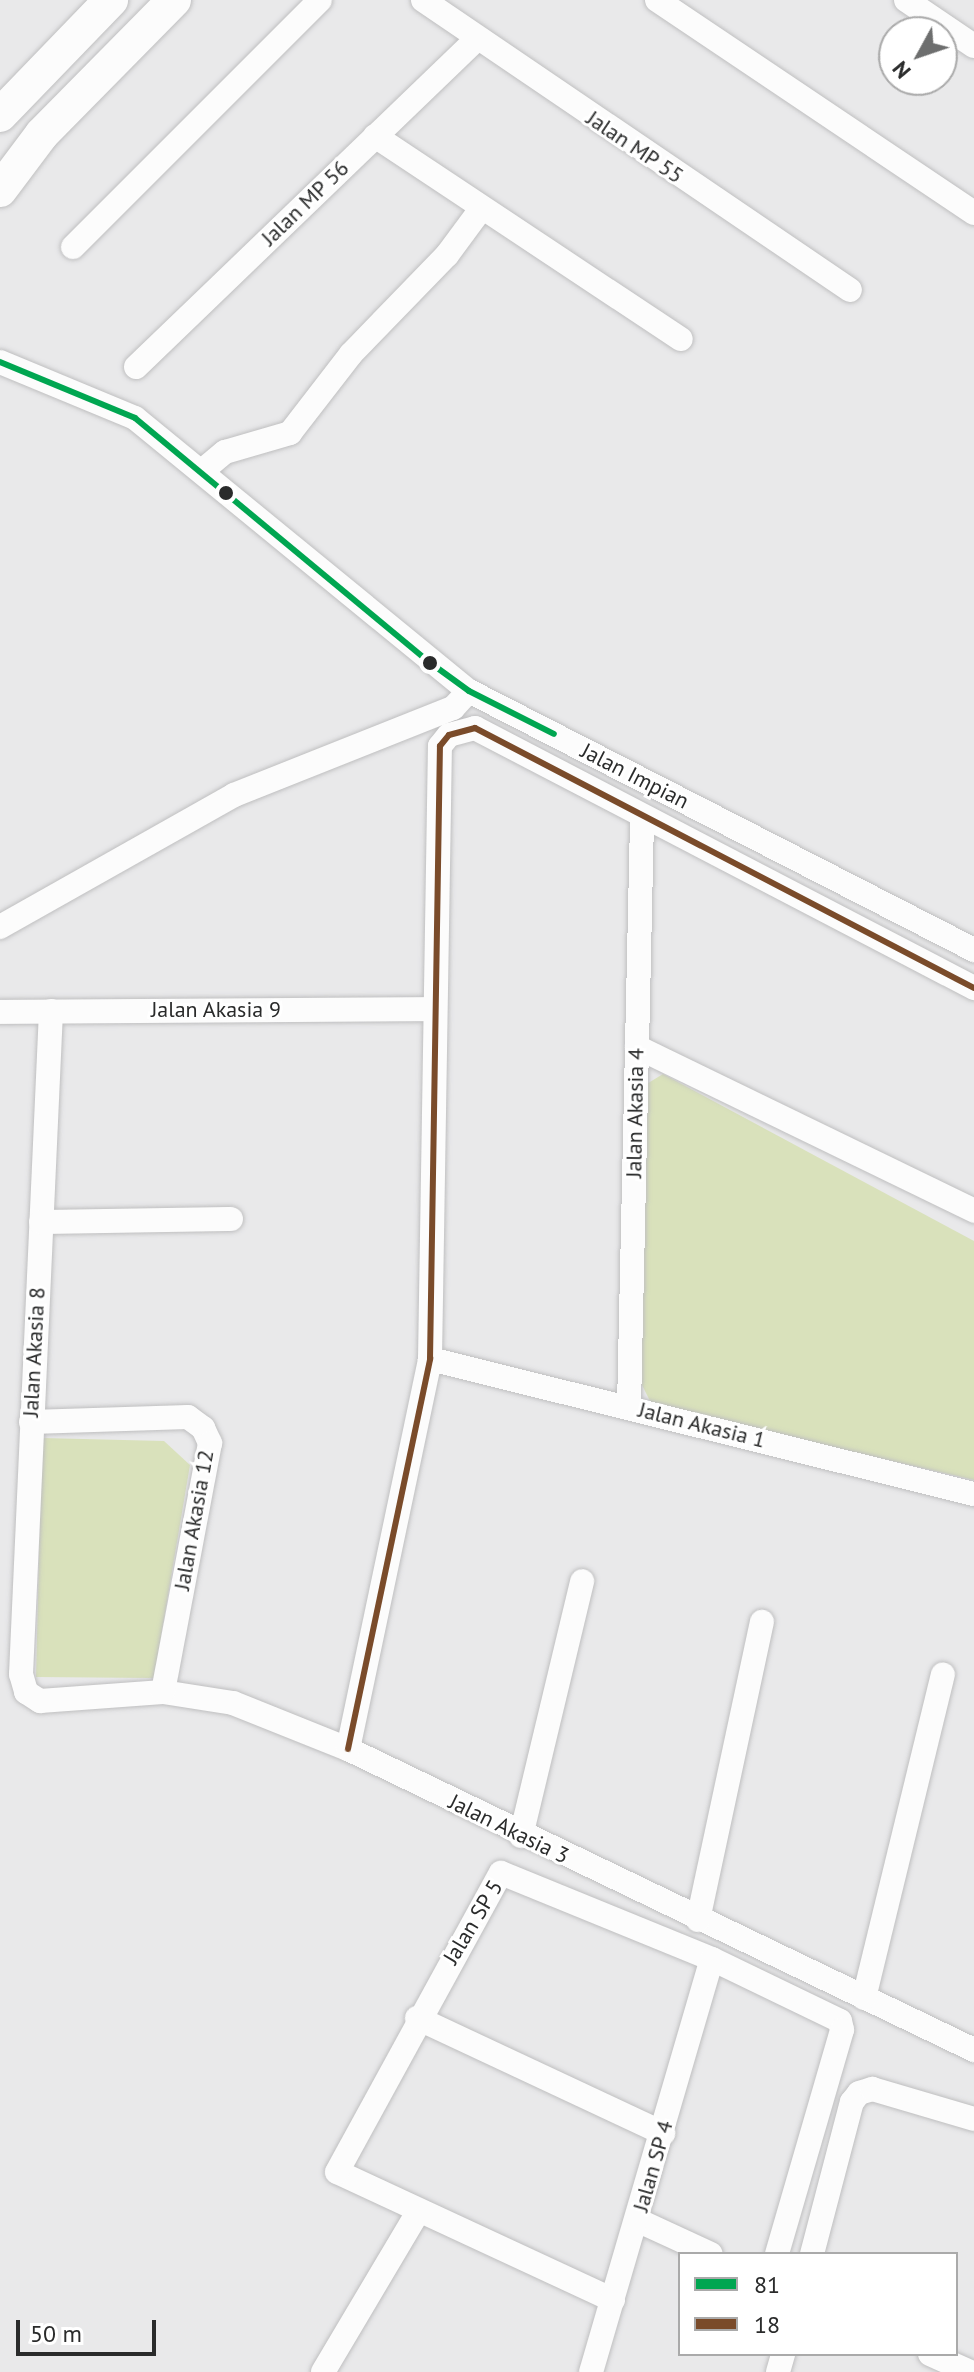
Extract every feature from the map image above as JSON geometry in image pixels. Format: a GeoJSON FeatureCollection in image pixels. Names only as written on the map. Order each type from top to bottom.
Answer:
{"type":"FeatureCollection","features":[{"type":"Feature","properties":{"kind":"highway"},"geometry":{"type":"LineString","coordinates":[[0,115],[111,0]]}},
{"type":"Feature","properties":{"kind":"highway"},"geometry":{"type":"LineString","coordinates":[[0,190],[42,134],[174,0]]}},
{"type":"Feature","properties":{"kind":"street"},"geometry":{"type":"LineString","coordinates":[[73,247],[320,0]]}},
{"type":"Feature","properties":{"kind":"street","name":"Jalan MP 55"},"geometry":{"type":"LineString","coordinates":[[423,0],[476,40],[850,290]]}},
{"type":"Feature","properties":{"kind":"street"},"geometry":{"type":"LineString","coordinates":[[657,0],[974,213]]}},
{"type":"Feature","properties":{"kind":"street"},"geometry":{"type":"LineString","coordinates":[[906,0],[974,46]]}},
{"type":"Feature","properties":{"kind":"street","name":"Jalan MP 56"},"geometry":{"type":"LineString","coordinates":[[136,367],[476,40]]}},
{"type":"Feature","properties":{"kind":"street"},"geometry":{"type":"LineString","coordinates":[[375,136],[681,339]]}},
{"type":"Feature","properties":{"kind":"street"},"geometry":{"type":"LineString","coordinates":[[202,471],[225,452],[290,433],[351,354],[447,255],[481,209]]}},
{"type":"Feature","properties":{"kind":"street","name":"Jalan Impian"},"geometry":{"type":"LineString","coordinates":[[0,362],[135,418],[469,691],[974,950]]}},
{"type":"Feature","properties":{"kind":"street"},"geometry":{"type":"LineString","coordinates":[[0,927],[234,795],[453,708],[469,691]]}},
{"type":"Feature","properties":{"kind":"street"},"geometry":{"type":"LineString","coordinates":[[348,1749],[430,1359],[433,1009],[440,746],[449,735],[475,728],[642,820],[974,988]]}},
{"type":"Feature","properties":{"kind":"street","name":"Jalan Akasia 4"},"geometry":{"type":"LineString","coordinates":[[629,1407],[642,820]]}},
{"type":"Feature","properties":{"kind":"street","name":"Jalan Akasia 9"},"geometry":{"type":"LineString","coordinates":[[0,1012],[433,1009]]}},
{"type":"Feature","properties":{"kind":"street","name":"Jalan Akasia 8"},"geometry":{"type":"LineString","coordinates":[[26,1692],[11,1624],[31,1422],[51,1011]]}},
{"type":"Feature","properties":{"kind":"street"},"geometry":{"type":"LineString","coordinates":[[637,1047],[974,1211]]}},
{"type":"Feature","properties":{"kind":"street"},"geometry":{"type":"LineString","coordinates":[[41,1222],[231,1219]]}},
{"type":"Feature","properties":{"kind":"street","name":"Jalan Akasia 1"},"geometry":{"type":"LineString","coordinates":[[430,1359],[974,1494]]}},
{"type":"Feature","properties":{"kind":"street","name":"Jalan Akasia 12"},"geometry":{"type":"LineString","coordinates":[[31,1422],[188,1417],[203,1428],[210,1443],[163,1692]]}},
{"type":"Feature","properties":{"kind":"street"},"geometry":{"type":"LineString","coordinates":[[521,1836],[582,1581]]}},
{"type":"Feature","properties":{"kind":"street"},"geometry":{"type":"LineString","coordinates":[[698,1920],[762,1622]]}},
{"type":"Feature","properties":{"kind":"street"},"geometry":{"type":"LineString","coordinates":[[864,1998],[943,1674]]}},
{"type":"Feature","properties":{"kind":"street","name":"Jalan Akasia 3"},"geometry":{"type":"LineString","coordinates":[[26,1692],[40,1701],[163,1692],[233,1703],[348,1749],[521,1836],[974,2050]]}},
{"type":"Feature","properties":{"kind":"street","name":"Jalan SP 5"},"geometry":{"type":"LineString","coordinates":[[419,2210],[337,2172],[417,2018],[501,1873],[712,1959]]}},
{"type":"Feature","properties":{"kind":"street"},"geometry":{"type":"LineString","coordinates":[[712,1959],[840,2021],[842,2030],[778,2252]]}},
{"type":"Feature","properties":{"kind":"street","name":"Jalan SP 4"},"geometry":{"type":"LineString","coordinates":[[591,2372],[712,1959]]}},
{"type":"Feature","properties":{"kind":"street"},"geometry":{"type":"LineString","coordinates":[[417,2018],[663,2133]]}},
{"type":"Feature","properties":{"kind":"street"},"geometry":{"type":"LineString","coordinates":[[813,2252],[852,2102],[859,2093],[872,2089],[974,2119]]}},
{"type":"Feature","properties":{"kind":"street"},"geometry":{"type":"LineString","coordinates":[[326,2371],[419,2210],[613,2300]]}},
{"type":"Feature","properties":{"kind":"street"},"geometry":{"type":"LineString","coordinates":[[637,2220],[707,2252]]}},
{"type":"Feature","properties":{"kind":"street"},"geometry":{"type":"LineString","coordinates":[[934,2356],[969,2372],[974,2351]]}},
{"type":"Feature","properties":{"kind":"green space"},"geometry":{"type":"Polygon","coordinates":[[[663,1074],[974,1241],[974,1480],[652,1405],[641,1383],[645,1085],[663,1074]]]}},
{"type":"Feature","properties":{"kind":"green space"},"geometry":{"type":"Polygon","coordinates":[[[42,1438],[164,1441],[190,1465],[154,1678],[36,1677],[42,1438]]]}},
{"type":"Feature","properties":{"kind":"transit line","name":"81"},"geometry":{"type":"LineString","coordinates":[[0,362],[135,418],[425,659],[469,691],[554,734]]}},
{"type":"Feature","properties":{"kind":"transit line","name":"18"},"geometry":{"type":"LineString","coordinates":[[348,1749],[430,1359],[440,746],[449,735],[475,728],[974,988]]}}]}
